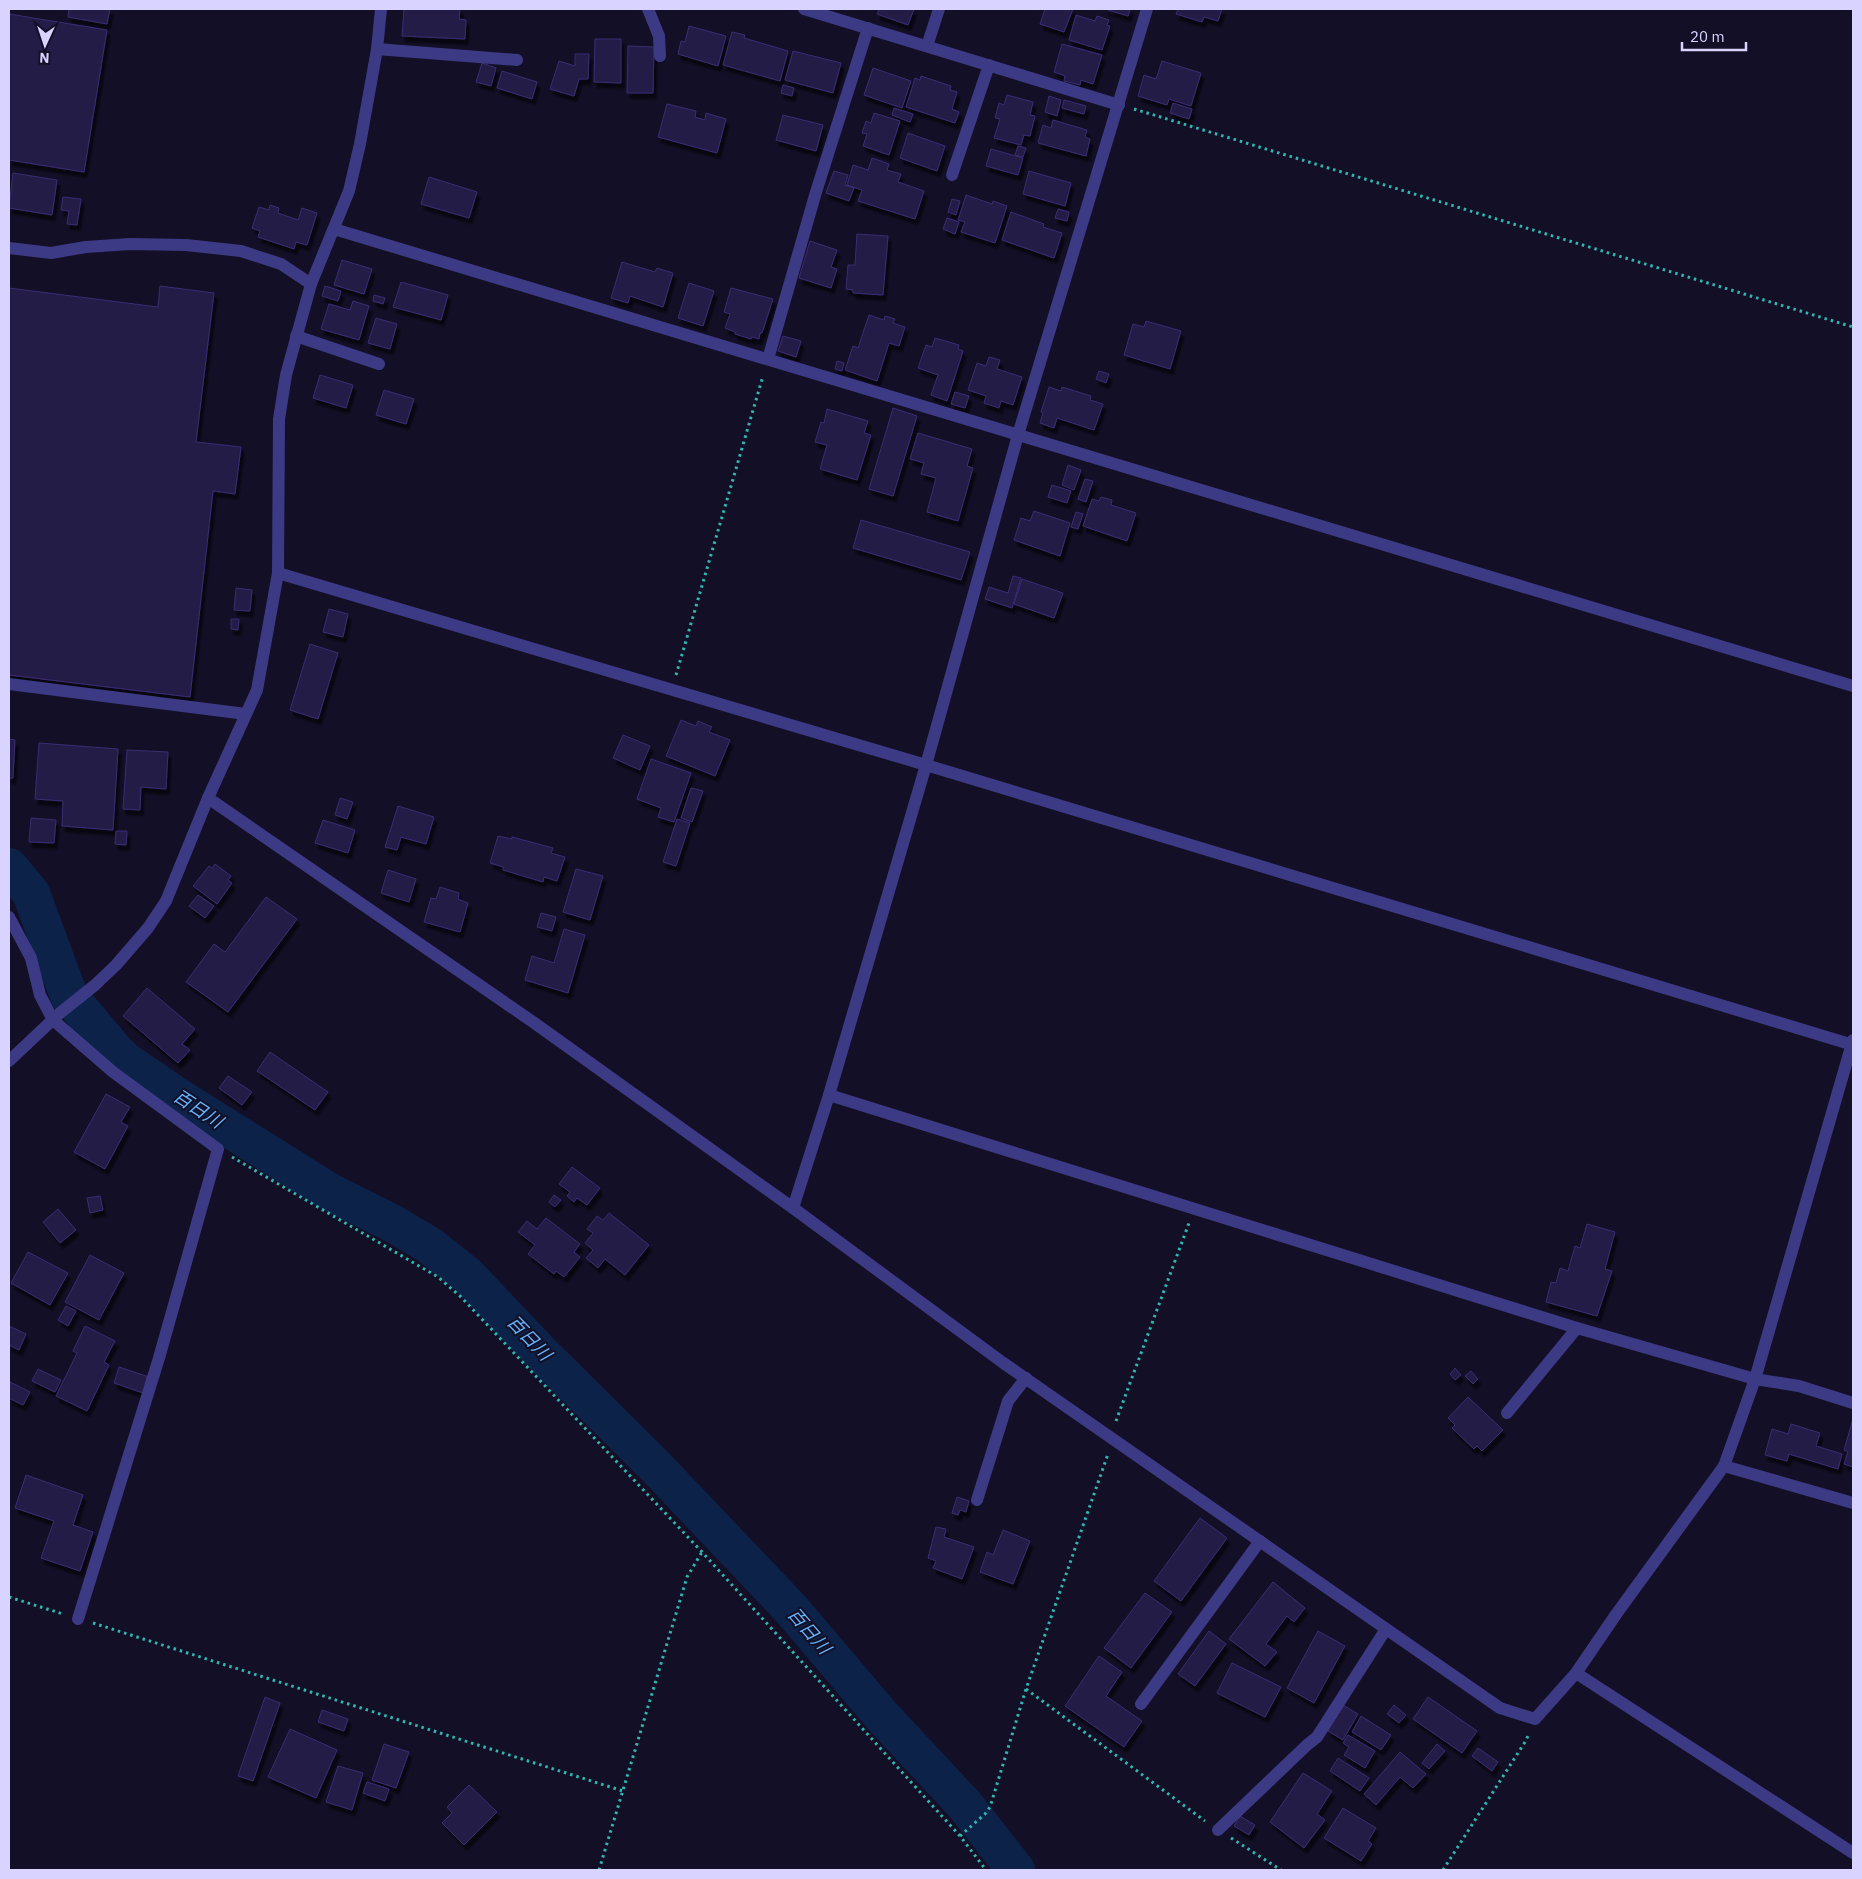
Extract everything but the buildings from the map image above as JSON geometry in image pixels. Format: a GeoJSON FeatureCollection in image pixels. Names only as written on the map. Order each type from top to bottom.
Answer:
{"type":"FeatureCollection","features":[{"type":"Feature","properties":{"kind":"street"},"geometry":{"type":"LineString","coordinates":[[9,1061],[56,1016],[95,985],[116,965],[148,928],[166,901],[208,798],[258,690],[278,573],[279,419],[286,375],[311,284],[349,191],[360,144],[377,48],[381,9]]}},
{"type":"Feature","properties":{"kind":"street"},"geometry":{"type":"LineString","coordinates":[[648,9],[659,36],[660,56]]}},
{"type":"Feature","properties":{"kind":"street"},"geometry":{"type":"LineString","coordinates":[[804,9],[1119,105]]}},
{"type":"Feature","properties":{"kind":"street"},"geometry":{"type":"LineString","coordinates":[[927,46],[939,9]]}},
{"type":"Feature","properties":{"kind":"street"},"geometry":{"type":"LineString","coordinates":[[793,1208],[829,1095],[926,765],[1018,435],[1147,9]]}},
{"type":"Feature","properties":{"kind":"street"},"geometry":{"type":"LineString","coordinates":[[768,359],[816,192],[868,28]]}},
{"type":"Feature","properties":{"kind":"street"},"geometry":{"type":"LineString","coordinates":[[377,48],[517,60]]}},
{"type":"Feature","properties":{"kind":"street"},"geometry":{"type":"LineString","coordinates":[[952,174],[989,65]]}},
{"type":"Feature","properties":{"kind":"street"},"geometry":{"type":"LineString","coordinates":[[334,229],[1853,686]]}},
{"type":"Feature","properties":{"kind":"street"},"geometry":{"type":"LineString","coordinates":[[9,248],[51,253],[86,247],[139,244],[186,245],[241,252],[281,264],[311,284]]}},
{"type":"Feature","properties":{"kind":"street"},"geometry":{"type":"LineString","coordinates":[[296,336],[379,364]]}},
{"type":"Feature","properties":{"kind":"street"},"geometry":{"type":"LineString","coordinates":[[208,798],[533,1022],[1026,1378],[1500,1708],[1535,1719],[1576,1673],[1617,1613],[1724,1466],[1755,1379],[1853,1043],[278,573]]}},
{"type":"Feature","properties":{"kind":"street"},"geometry":{"type":"LineString","coordinates":[[9,684],[246,714]]}},
{"type":"Feature","properties":{"kind":"street"},"geometry":{"type":"LineString","coordinates":[[9,917],[32,958],[40,995],[56,1016],[113,1072],[218,1149],[159,1358],[78,1619]]}},
{"type":"Feature","properties":{"kind":"street"},"geometry":{"type":"LineString","coordinates":[[829,1095],[1577,1328],[1755,1379],[1799,1386],[1853,1403]]}},
{"type":"Feature","properties":{"kind":"street"},"geometry":{"type":"LineString","coordinates":[[1507,1413],[1577,1328]]}},
{"type":"Feature","properties":{"kind":"street"},"geometry":{"type":"LineString","coordinates":[[978,1500],[1008,1401],[1026,1378]]}},
{"type":"Feature","properties":{"kind":"street"},"geometry":{"type":"LineString","coordinates":[[1724,1466],[1853,1503]]}},
{"type":"Feature","properties":{"kind":"street"},"geometry":{"type":"LineString","coordinates":[[1141,1704],[1260,1541]]}},
{"type":"Feature","properties":{"kind":"street"},"geometry":{"type":"LineString","coordinates":[[1218,1830],[1306,1745],[1317,1737],[1386,1629]]}},
{"type":"Feature","properties":{"kind":"street"},"geometry":{"type":"LineString","coordinates":[[1576,1673],[1853,1853]]}},
{"type":"Feature","properties":{"kind":"path"},"geometry":{"type":"LineString","coordinates":[[1119,105],[1853,327]]}},
{"type":"Feature","properties":{"kind":"path"},"geometry":{"type":"LineString","coordinates":[[672,690],[768,359]]}},
{"type":"Feature","properties":{"kind":"path"},"geometry":{"type":"LineString","coordinates":[[218,1149],[438,1276],[461,1297],[702,1552],[960,1836],[986,1870]]}},
{"type":"Feature","properties":{"kind":"path"},"geometry":{"type":"LineString","coordinates":[[960,1836],[985,1814],[990,1807],[1026,1690],[1114,1439],[1116,1417],[1195,1208]]}},
{"type":"Feature","properties":{"kind":"path"},"geometry":{"type":"LineString","coordinates":[[599,1870],[687,1577],[702,1552]]}},
{"type":"Feature","properties":{"kind":"path"},"geometry":{"type":"LineString","coordinates":[[9,1597],[622,1791]]}},
{"type":"Feature","properties":{"kind":"path"},"geometry":{"type":"LineString","coordinates":[[1026,1690],[1218,1830],[1281,1870]]}},
{"type":"Feature","properties":{"kind":"path"},"geometry":{"type":"LineString","coordinates":[[1443,1870],[1525,1742],[1535,1719]]}},
{"type":"Feature","properties":{"kind":"waterway","name":"百日川"},"geometry":{"type":"LineString","coordinates":[[9,867],[31,893],[69,996],[116,1052],[127,1062],[177,1096],[330,1192],[392,1223],[429,1245],[467,1275],[542,1354],[656,1467],[791,1609],[881,1715],[964,1804],[1016,1870]]}}]}
